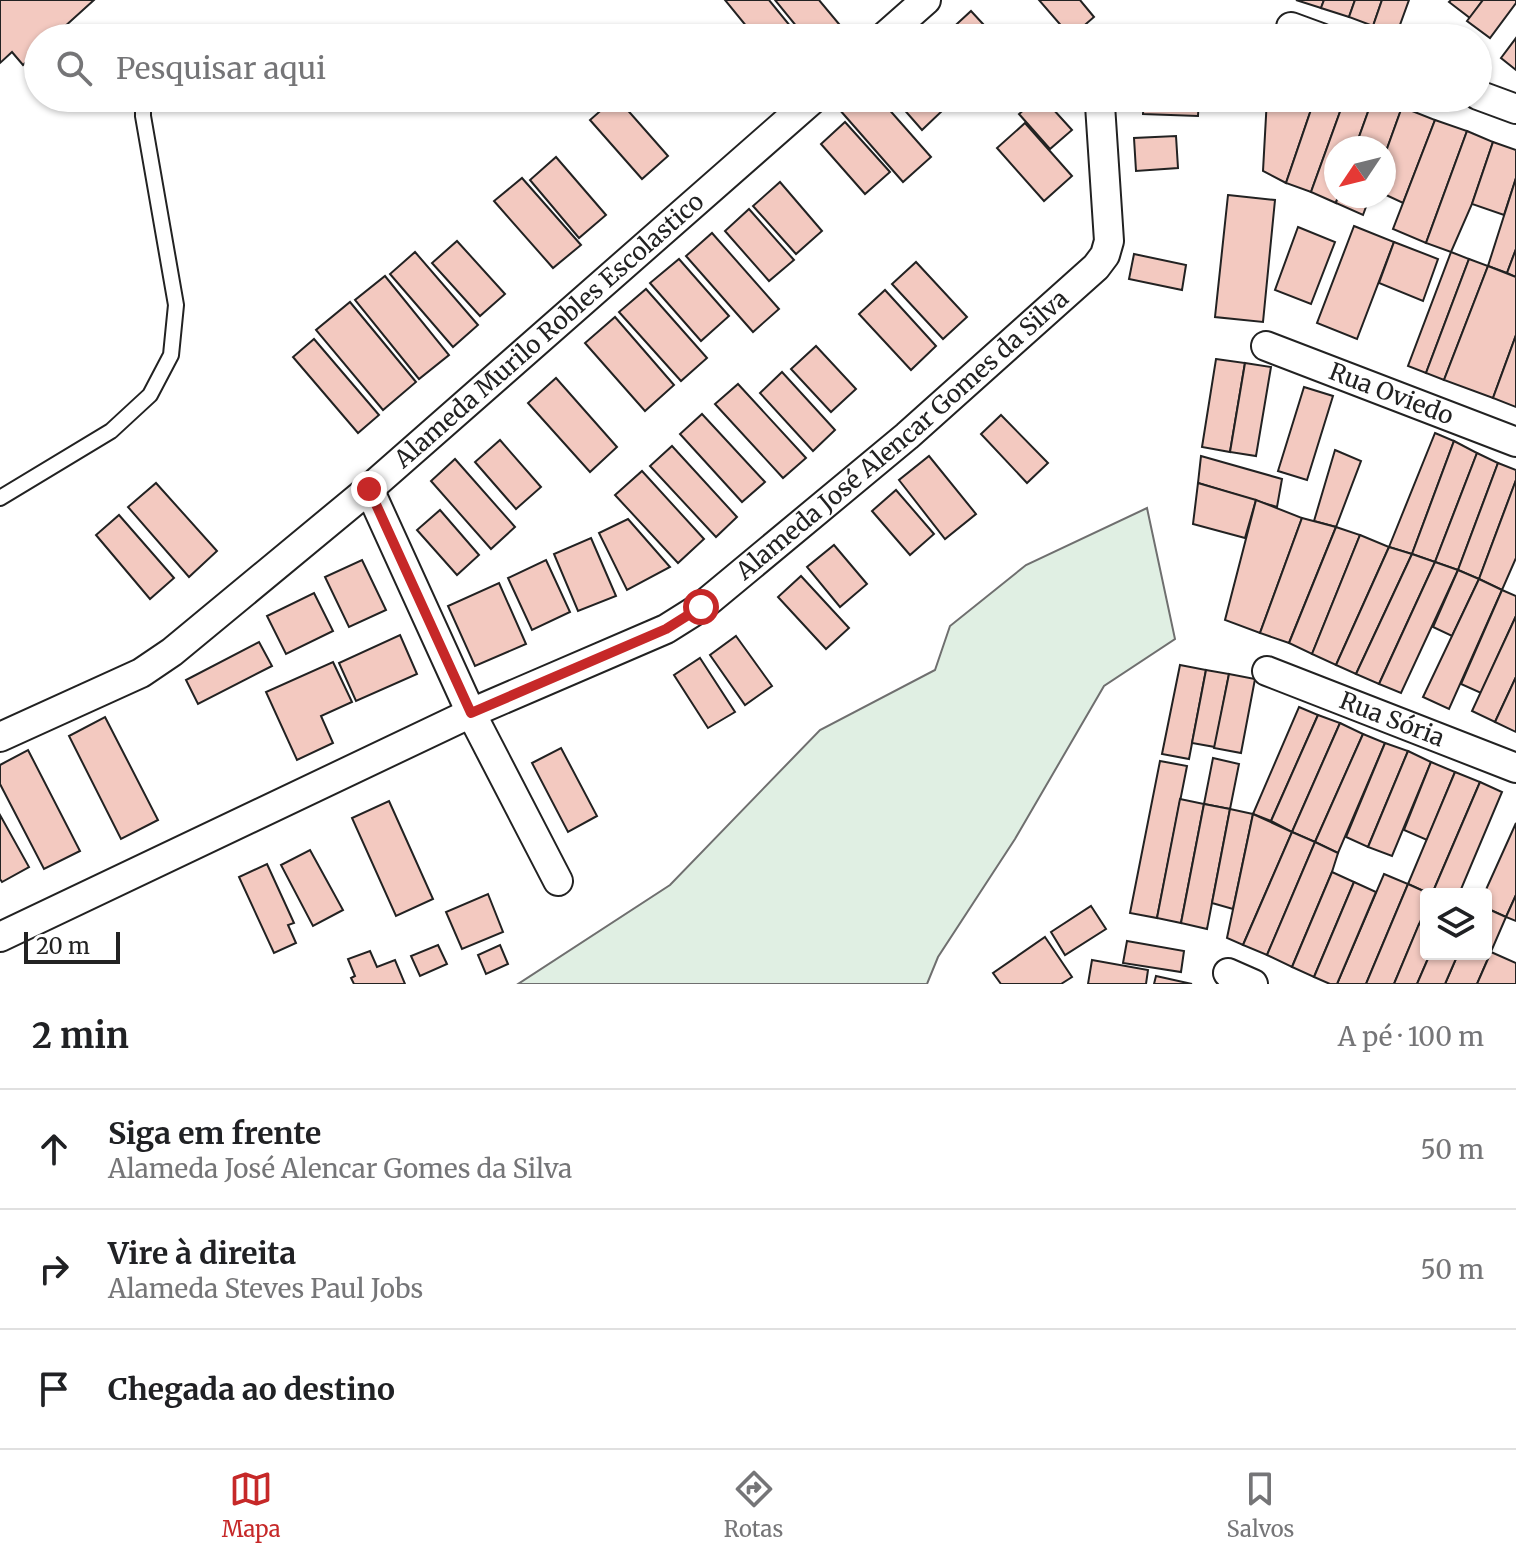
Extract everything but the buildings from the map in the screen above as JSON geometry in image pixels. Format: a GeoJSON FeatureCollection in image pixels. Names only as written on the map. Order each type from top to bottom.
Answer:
{"type":"FeatureCollection","features":[{"type":"Feature","properties":{"kind":"street"},"geometry":{"type":"LineString","coordinates":[[899,24],[926,0]]}},
{"type":"Feature","properties":{"kind":"street"},"geometry":{"type":"LineString","coordinates":[[1492,100],[1516,109]]}},
{"type":"Feature","properties":{"kind":"street","name":"Alameda Murilo Robles Escolastico"},"geometry":{"type":"LineString","coordinates":[[0,737],[141,673],[172,652],[369,489],[798,112]]}},
{"type":"Feature","properties":{"kind":"street","name":"Alameda José Alencar Gomes da Silva"},"geometry":{"type":"LineString","coordinates":[[471,713],[666,629],[701,607],[907,436],[1096,267],[1105,255],[1109,241],[1100,112]]}},
{"type":"Feature","properties":{"kind":"street","name":"Rua Oviedo"},"geometry":{"type":"LineString","coordinates":[[1266,346],[1516,442]]}},
{"type":"Feature","properties":{"kind":"street"},"geometry":{"type":"LineString","coordinates":[[369,489],[471,713],[558,881]]}},
{"type":"Feature","properties":{"kind":"street","name":"Rua Sória"},"geometry":{"type":"LineString","coordinates":[[1267,671],[1516,768]]}},
{"type":"Feature","properties":{"kind":"street"},"geometry":{"type":"LineString","coordinates":[[0,937],[471,713]]}},
{"type":"Feature","properties":{"kind":"lane"},"geometry":{"type":"LineString","coordinates":[[0,498],[111,431],[150,395],[171,355],[176,305],[143,112]]}},
{"type":"Feature","properties":{"kind":"green space"},"geometry":{"type":"Polygon","coordinates":[[[1147,508],[1175,639],[1104,686],[1015,839],[938,957],[927,984],[518,984],[670,885],[820,730],[935,670],[950,626],[1026,565],[1147,508]]]}},
{"type":"Feature","properties":{"kind":"route"},"geometry":{"type":"LineString","coordinates":[[369,489],[471,713],[666,629],[701,607]]}}]}
